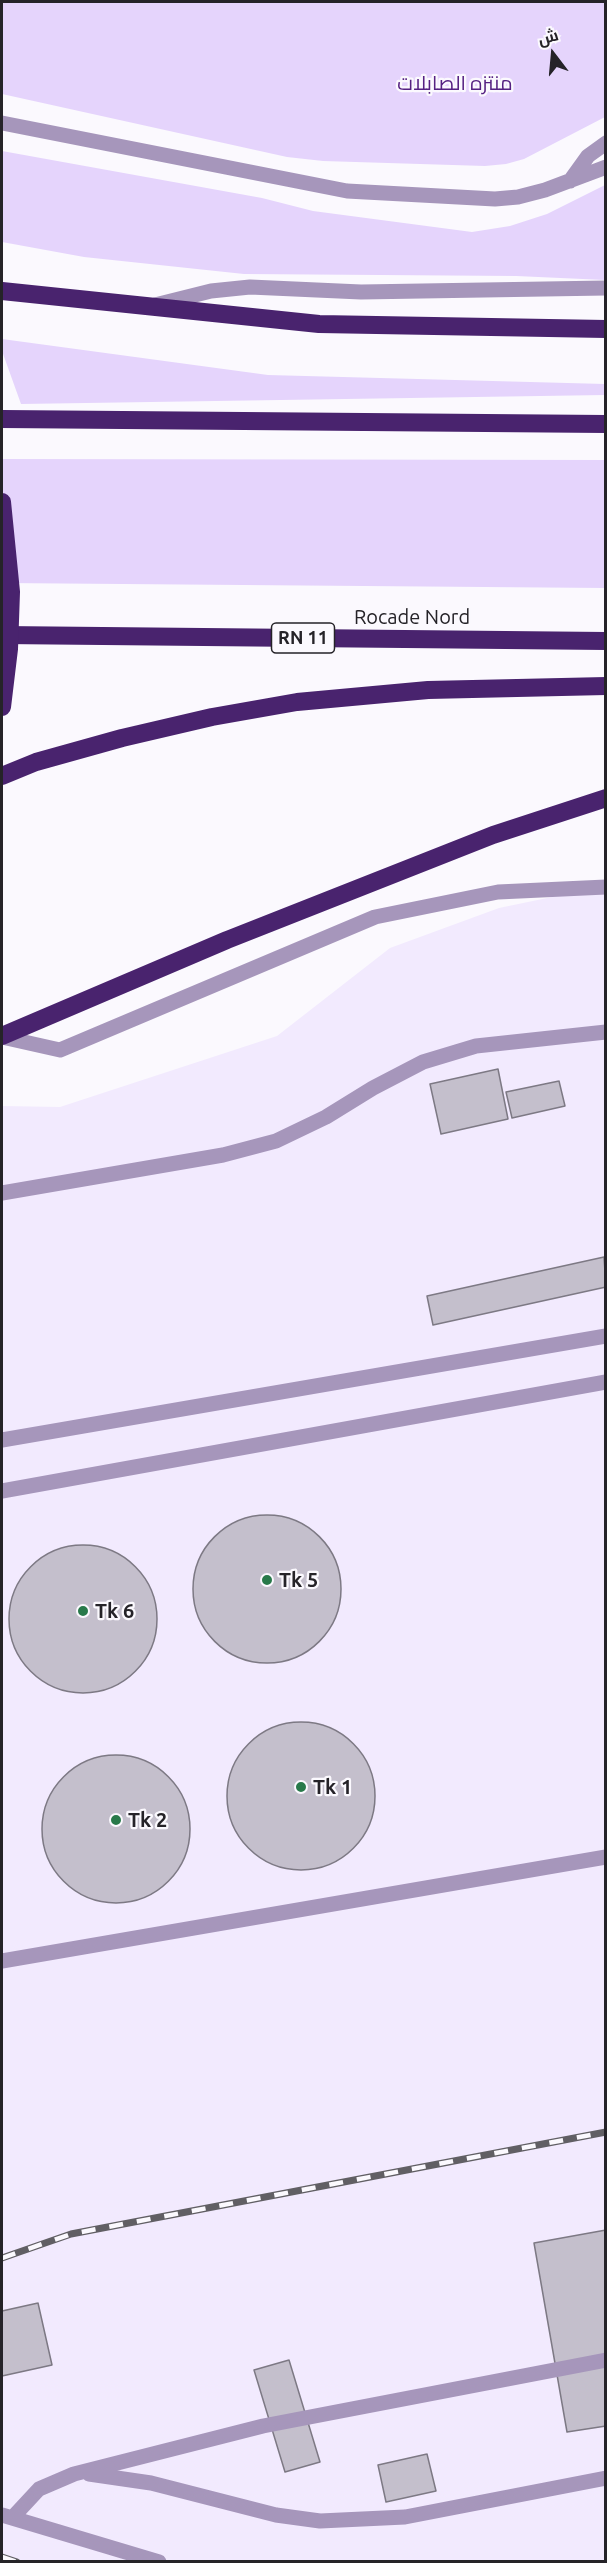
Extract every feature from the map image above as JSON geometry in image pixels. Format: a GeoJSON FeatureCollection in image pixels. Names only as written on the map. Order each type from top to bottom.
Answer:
{"type":"FeatureCollection","features":[{"type":"Feature","properties":{"kind":"highway"},"geometry":{"type":"LineString","coordinates":[[2,291],[319,324],[606,329]]}},
{"type":"Feature","properties":{"kind":"highway"},"geometry":{"type":"LineString","coordinates":[[2,419],[606,424]]}},
{"type":"Feature","properties":{"kind":"highway"},"geometry":{"type":"LineString","coordinates":[[2,502],[11,592],[9,649],[2,707]]}},
{"type":"Feature","properties":{"kind":"highway","name":"Rocade Nord"},"geometry":{"type":"LineString","coordinates":[[2,635],[606,641]]}},
{"type":"Feature","properties":{"kind":"highway"},"geometry":{"type":"LineString","coordinates":[[2,776],[36,762],[122,738],[297,702],[367,694],[606,686]]}},
{"type":"Feature","properties":{"kind":"highway"},"geometry":{"type":"LineString","coordinates":[[2,1036],[227,940],[493,836],[606,798]]}},
{"type":"Feature","properties":{"kind":"lane"},"geometry":{"type":"LineString","coordinates":[[2,123],[347,191],[495,199],[518,197],[606,167]]}},
{"type":"Feature","properties":{"kind":"lane"},"geometry":{"type":"LineString","coordinates":[[570,181],[588,156],[606,143]]}},
{"type":"Feature","properties":{"kind":"lane"},"geometry":{"type":"LineString","coordinates":[[150,306],[211,291],[250,287],[361,292],[606,288]]}},
{"type":"Feature","properties":{"kind":"lane"},"geometry":{"type":"LineString","coordinates":[[2,1036],[60,1050],[375,917],[498,892],[606,887]]}},
{"type":"Feature","properties":{"kind":"lane"},"geometry":{"type":"LineString","coordinates":[[2,1193],[223,1155],[276,1141],[326,1118],[373,1088],[423,1062],[476,1046],[606,1032]]}},
{"type":"Feature","properties":{"kind":"lane"},"geometry":{"type":"LineString","coordinates":[[2,1440],[606,1336]]}},
{"type":"Feature","properties":{"kind":"lane"},"geometry":{"type":"LineString","coordinates":[[2,1491],[606,1382]]}},
{"type":"Feature","properties":{"kind":"lane"},"geometry":{"type":"LineString","coordinates":[[2,1961],[606,1857]]}},
{"type":"Feature","properties":{"kind":"lane"},"geometry":{"type":"LineString","coordinates":[[7,2516],[39,2488],[74,2474],[263,2426],[606,2360]]}},
{"type":"Feature","properties":{"kind":"lane"},"geometry":{"type":"LineString","coordinates":[[74,2474],[96,2474],[151,2483],[276,2515],[320,2521],[405,2517],[606,2478]]}},
{"type":"Feature","properties":{"kind":"lane"},"geometry":{"type":"LineString","coordinates":[[7,2516],[159,2562]]}},
{"type":"Feature","properties":{"kind":"shaded area"},"geometry":{"type":"Polygon","coordinates":[[[605,886],[605,2561],[2,2561],[2,1106],[60,1107],[277,1036],[390,948],[499,908],[605,886]]]}},
{"type":"Feature","properties":{"kind":"green space","name":"منتزه الصابلات"},"geometry":{"type":"Polygon","coordinates":[[[2,2],[605,2],[605,117],[524,159],[506,164],[485,166],[323,161],[287,157],[2,94],[2,2]]]}},
{"type":"Feature","properties":{"kind":"green space"},"geometry":{"type":"Polygon","coordinates":[[[2,151],[262,198],[313,211],[472,232],[510,226],[547,214],[605,185],[605,280],[516,276],[244,274],[84,257],[2,242],[2,151]]]}},
{"type":"Feature","properties":{"kind":"green space"},"geometry":{"type":"Polygon","coordinates":[[[2,339],[268,375],[605,384],[605,395],[21,404],[2,351],[2,339]]]}},
{"type":"Feature","properties":{"kind":"green space"},"geometry":{"type":"Polygon","coordinates":[[[2,459],[605,460],[605,588],[2,583],[2,459]]]}},
{"type":"Feature","properties":{"kind":"building"},"geometry":{"type":"Polygon","coordinates":[[[498,1069],[508,1119],[441,1134],[430,1084],[498,1069]]]}},
{"type":"Feature","properties":{"kind":"building"},"geometry":{"type":"Polygon","coordinates":[[[559,1081],[565,1106],[512,1118],[506,1092],[559,1081]]]}},
{"type":"Feature","properties":{"kind":"building"},"geometry":{"type":"Polygon","coordinates":[[[604,1257],[606,1287],[433,1325],[427,1296],[604,1257]]]}},
{"type":"Feature","properties":{"kind":"building","name":"Tk 5"},"geometry":{"type":"Polygon","coordinates":[[[267,1515],[295,1521],[319,1537],[335,1561],[341,1589],[335,1617],[319,1641],[295,1657],[267,1663],[239,1657],[215,1641],[199,1617],[193,1589],[199,1561],[215,1537],[239,1521],[267,1515]]]}},
{"type":"Feature","properties":{"kind":"building","name":"Tk 6"},"geometry":{"type":"Polygon","coordinates":[[[83,1545],[97,1546],[111,1551],[124,1557],[135,1567],[145,1578],[151,1591],[156,1605],[156,1633],[151,1647],[145,1660],[135,1671],[124,1681],[111,1687],[97,1692],[83,1693],[69,1692],[55,1687],[42,1681],[31,1671],[21,1660],[15,1647],[10,1633],[9,1619],[10,1605],[15,1591],[21,1578],[31,1567],[42,1557],[55,1551],[69,1546],[83,1545]]]}},
{"type":"Feature","properties":{"kind":"building","name":"Tk 1"},"geometry":{"type":"Polygon","coordinates":[[[301,1722],[329,1728],[353,1744],[369,1768],[375,1796],[369,1824],[353,1848],[329,1864],[301,1870],[273,1864],[249,1848],[233,1824],[227,1796],[233,1768],[249,1744],[273,1728],[301,1722]]]}},
{"type":"Feature","properties":{"kind":"building","name":"Tk 2"},"geometry":{"type":"Polygon","coordinates":[[[116,1755],[130,1756],[144,1761],[168,1777],[184,1801],[189,1815],[189,1843],[184,1857],[168,1881],[144,1897],[130,1902],[116,1903],[102,1902],[88,1897],[64,1881],[48,1857],[43,1843],[42,1829],[43,1815],[48,1801],[64,1777],[88,1761],[102,1756],[116,1755]]]}},
{"type":"Feature","properties":{"kind":"building"},"geometry":{"type":"Polygon","coordinates":[[[606,2230],[606,2426],[567,2432],[534,2243],[606,2230]]]}},
{"type":"Feature","properties":{"kind":"building"},"geometry":{"type":"Polygon","coordinates":[[[38,2303],[52,2365],[2,2376],[2,2311],[38,2303]]]}},
{"type":"Feature","properties":{"kind":"building"},"geometry":{"type":"Polygon","coordinates":[[[289,2360],[320,2462],[285,2472],[254,2370],[289,2360]]]}},
{"type":"Feature","properties":{"kind":"building"},"geometry":{"type":"Polygon","coordinates":[[[427,2454],[436,2491],[386,2502],[378,2465],[427,2454]]]}},
{"type":"Feature","properties":{"kind":"railway"},"geometry":{"type":"LineString","coordinates":[[2,2258],[71,2234],[606,2132]]}},
{"type":"Feature","properties":{"kind":"railway"},"geometry":{"type":"LineString","coordinates":[[2,2557],[17,2562]]}},
{"type":"Feature","properties":{"kind":"place","name":"Tk 5"},"geometry":{"type":"Point","coordinates":[267,1580]}},
{"type":"Feature","properties":{"kind":"place","name":"Tk 6"},"geometry":{"type":"Point","coordinates":[83,1611]}},
{"type":"Feature","properties":{"kind":"place","name":"Tk 1"},"geometry":{"type":"Point","coordinates":[301,1787]}},
{"type":"Feature","properties":{"kind":"place","name":"Tk 2"},"geometry":{"type":"Point","coordinates":[116,1820]}}]}
